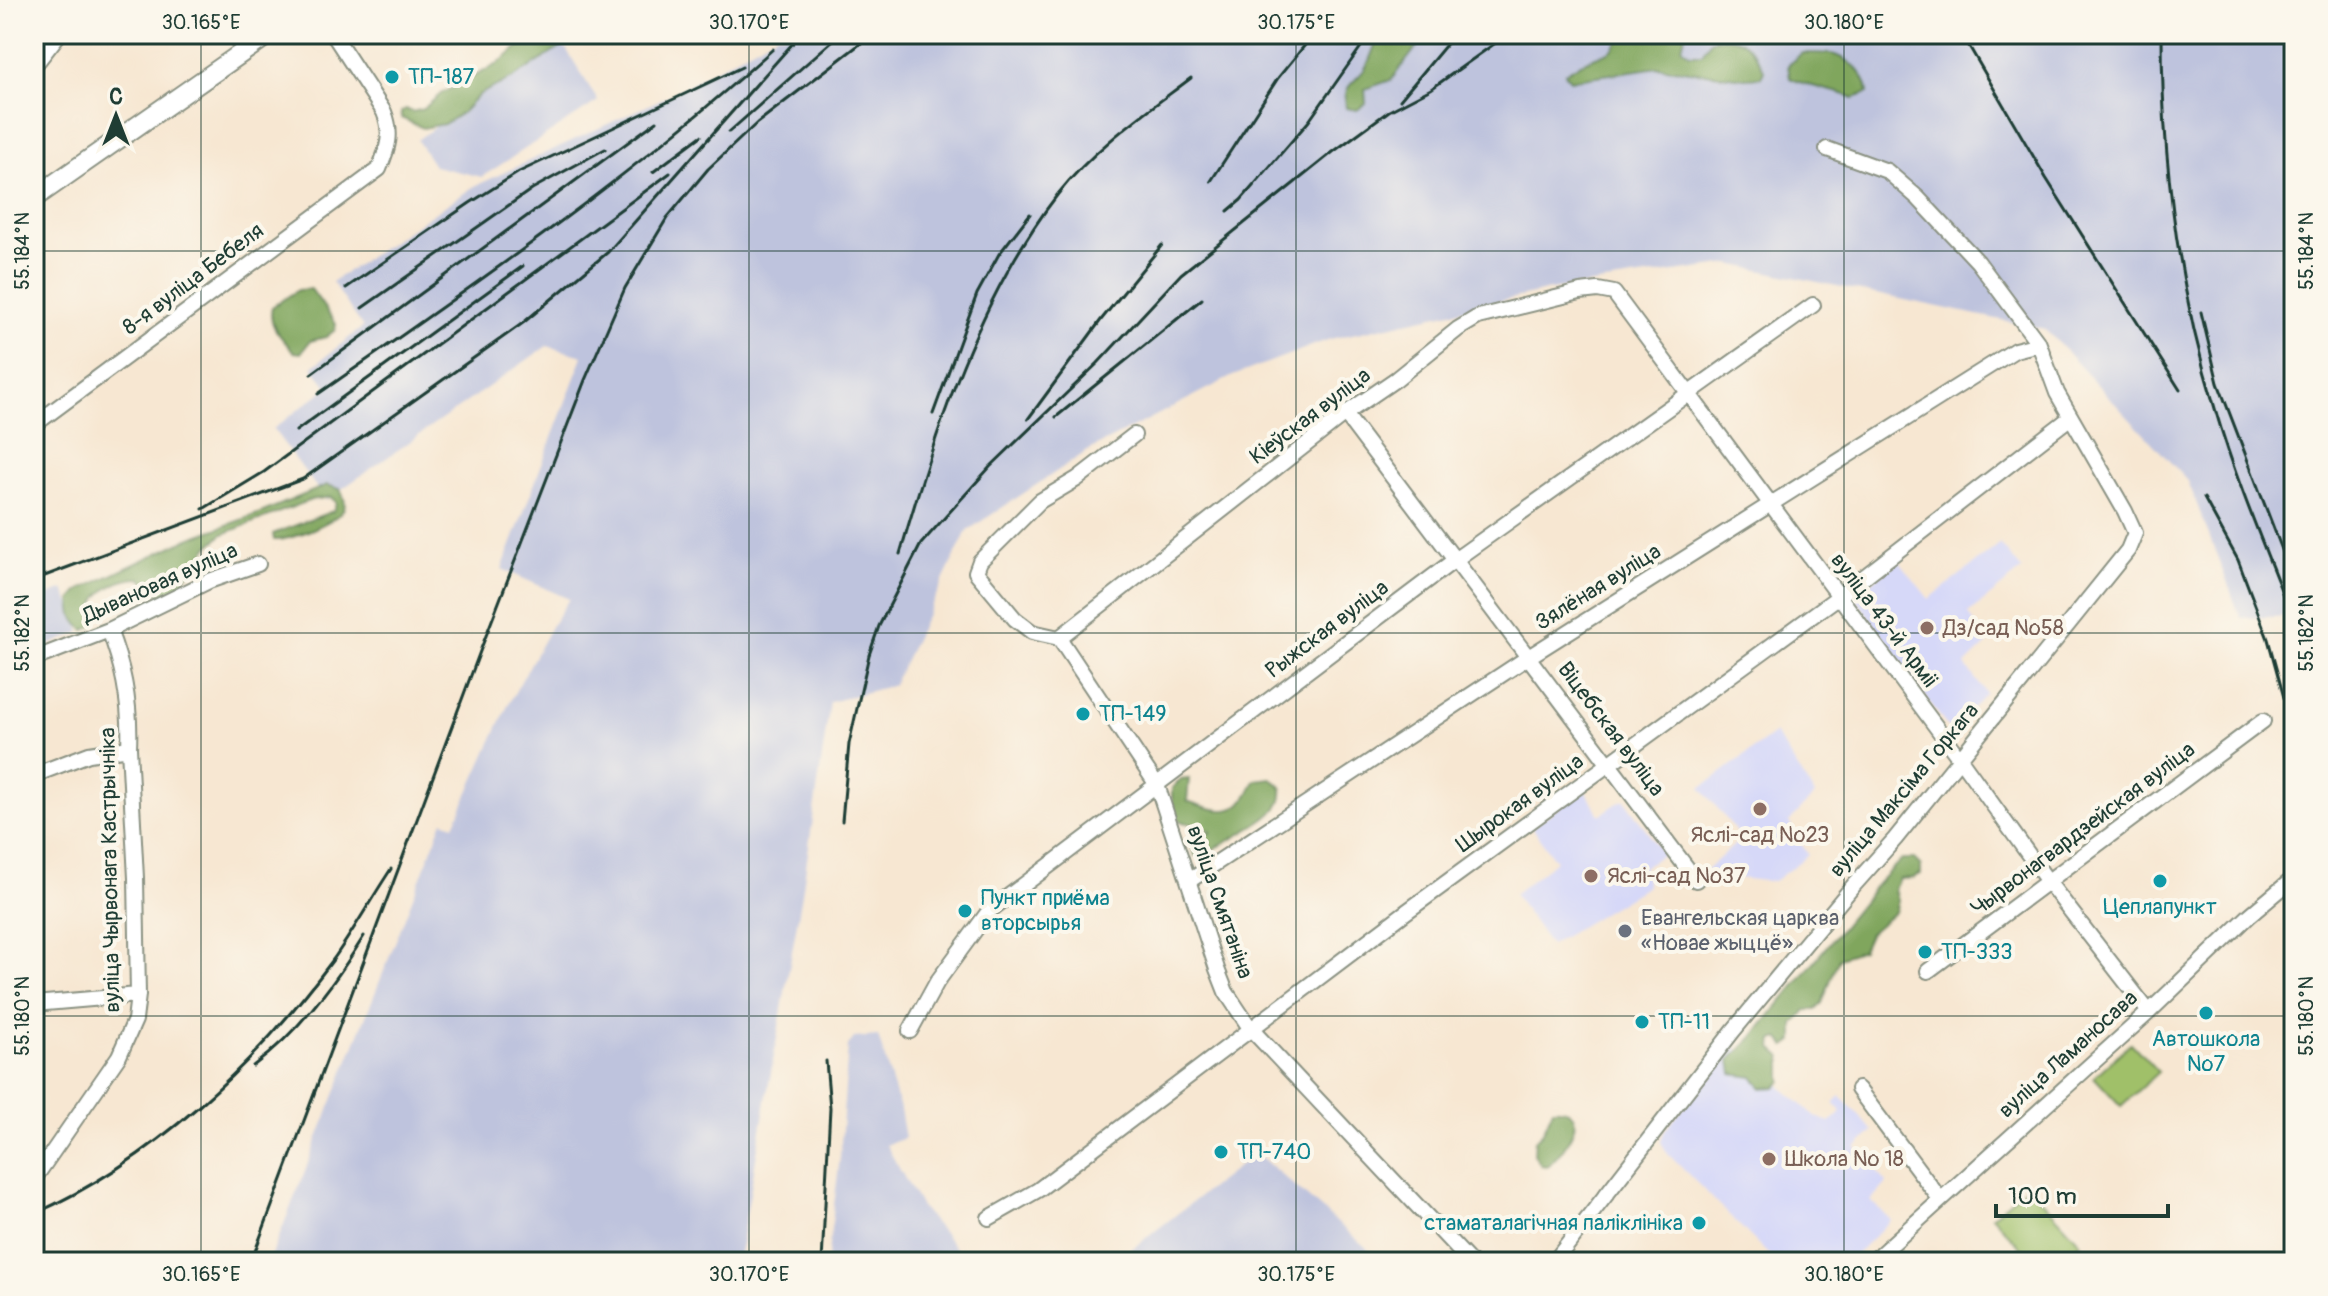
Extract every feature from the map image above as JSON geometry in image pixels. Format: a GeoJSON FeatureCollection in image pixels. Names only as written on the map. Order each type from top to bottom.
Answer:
{"type":"FeatureCollection","features":[{"type":"Feature","properties":{"kind":"main road"},"geometry":{"type":"LineString","coordinates":[[34,198],[269,34]]}},
{"type":"Feature","properties":{"kind":"street"},"geometry":{"type":"LineString","coordinates":[[34,66],[59,34]]}},
{"type":"Feature","properties":{"kind":"street","name":"8-я вуліца Бебеля"},"geometry":{"type":"LineString","coordinates":[[34,425],[379,169],[389,144],[390,125],[333,34]]}},
{"type":"Feature","properties":{"kind":"street"},"geometry":{"type":"LineString","coordinates":[[1827,149],[1887,171],[1918,198],[1978,262],[2039,344],[2057,393],[2071,417]]}},
{"type":"Feature","properties":{"kind":"street","name":"Кіеўская вуліца"},"geometry":{"type":"LineString","coordinates":[[1059,638],[1458,329],[1478,317],[1580,292],[1598,290],[1614,293]]}},
{"type":"Feature","properties":{"kind":"street","name":"вуліца 43-й Арміі"},"geometry":{"type":"LineString","coordinates":[[1614,293],[2049,883],[2149,1012]]}},
{"type":"Feature","properties":{"kind":"street","name":"Рыжская вуліца"},"geometry":{"type":"LineString","coordinates":[[910,1031],[937,982],[989,911],[1456,559],[1813,305]]}},
{"type":"Feature","properties":{"kind":"street","name":"Зялёная вуліца"},"geometry":{"type":"LineString","coordinates":[[1189,881],[1530,656],[2015,350],[2039,344]]}},
{"type":"Feature","properties":{"kind":"street","name":"Віцебская вуліца"},"geometry":{"type":"LineString","coordinates":[[1345,414],[1696,880]]}},
{"type":"Feature","properties":{"kind":"street","name":"вуліца Максіма Горкага"},"geometry":{"type":"LineString","coordinates":[[1554,1262],[1742,1021],[1960,759],[2128,550],[2135,533],[2071,417]]}},
{"type":"Feature","properties":{"kind":"street","name":"Шырокая вуліца"},"geometry":{"type":"LineString","coordinates":[[989,1218],[1038,1190],[1250,1028],[1838,597],[2071,417]]}},
{"type":"Feature","properties":{"kind":"street"},"geometry":{"type":"LineString","coordinates":[[1059,638],[1032,632],[1015,619],[976,572],[980,561],[1040,501],[1077,479],[1134,435]]}},
{"type":"Feature","properties":{"kind":"street","name":"Дывановая вуліца"},"geometry":{"type":"LineString","coordinates":[[34,659],[109,630],[209,581],[258,564]]}},
{"type":"Feature","properties":{"kind":"street","name":"вуліца Чырвонага Кастрычніка"},"geometry":{"type":"LineString","coordinates":[[34,1179],[119,1056],[135,1020],[138,995],[130,727],[121,661],[109,630]]}},
{"type":"Feature","properties":{"kind":"street","name":"вуліца Смятаніна"},"geometry":{"type":"LineString","coordinates":[[1059,638],[1157,785],[1226,992],[1250,1028],[1470,1262]]}},
{"type":"Feature","properties":{"kind":"street","name":"Чырвонагвардзейская вуліца"},"geometry":{"type":"LineString","coordinates":[[1928,971],[2263,721]]}},
{"type":"Feature","properties":{"kind":"street"},"geometry":{"type":"LineString","coordinates":[[34,775],[89,754],[129,748]]}},
{"type":"Feature","properties":{"kind":"street","name":"вуліца Ламаносава"},"geometry":{"type":"LineString","coordinates":[[1872,1262],[2294,878]]}},
{"type":"Feature","properties":{"kind":"street"},"geometry":{"type":"LineString","coordinates":[[34,1004],[138,995]]}},
{"type":"Feature","properties":{"kind":"street"},"geometry":{"type":"LineString","coordinates":[[1858,1089],[1940,1199]]}},
{"type":"Feature","properties":{"kind":"shaded area"},"geometry":{"type":"Polygon","coordinates":[[[778,34],[2294,34],[2294,616],[2241,618],[2188,481],[2045,329],[1730,264],[1550,290],[1330,339],[1233,376],[1089,450],[967,531],[893,685],[830,702],[802,894],[738,1262],[269,1262],[443,821],[454,825],[509,703],[569,599],[502,569],[583,356],[547,346],[326,500],[273,429],[328,387],[312,367],[363,327],[332,282],[473,187],[672,94],[778,34]]]}},
{"type":"Feature","properties":{"kind":"shaded area"},"geometry":{"type":"Polygon","coordinates":[[[559,37],[598,101],[482,177],[434,166],[417,140],[559,37]]]}},
{"type":"Feature","properties":{"kind":"shaded area","name":"Дз/сад №58"},"geometry":{"type":"Polygon","coordinates":[[[2000,544],[2022,570],[1968,614],[1989,642],[1965,665],[1986,693],[1951,732],[1854,596],[1899,561],[1929,599],[2000,544]]]}},
{"type":"Feature","properties":{"kind":"shaded area"},"geometry":{"type":"Polygon","coordinates":[[[64,589],[81,632],[34,651],[34,601],[64,589]]]}},
{"type":"Feature","properties":{"kind":"shaded area","name":"Яслі-сад №23"},"geometry":{"type":"Polygon","coordinates":[[[1775,733],[1815,795],[1789,822],[1808,855],[1773,882],[1702,874],[1742,838],[1701,788],[1775,733]]]}},
{"type":"Feature","properties":{"kind":"shaded area","name":"Яслі-сад №37"},"geometry":{"type":"Polygon","coordinates":[[[1584,789],[1600,815],[1624,799],[1663,854],[1643,867],[1647,886],[1550,945],[1514,894],[1556,861],[1532,827],[1584,789]]]}},
{"type":"Feature","properties":{"kind":"shaded area"},"geometry":{"type":"Polygon","coordinates":[[[878,1036],[900,1109],[905,1138],[886,1145],[921,1207],[959,1252],[947,1262],[827,1262],[840,1157],[848,1046],[854,1038],[878,1036]]]}},
{"type":"Feature","properties":{"kind":"shaded area","name":"Школа № 18"},"geometry":{"type":"Polygon","coordinates":[[[1734,1046],[1815,1116],[1830,1123],[1842,1112],[1833,1103],[1841,1096],[1873,1131],[1856,1148],[1887,1183],[1871,1201],[1891,1220],[1848,1262],[1776,1262],[1668,1154],[1661,1142],[1664,1132],[1734,1046]]]}},
{"type":"Feature","properties":{"kind":"shaded area"},"geometry":{"type":"Polygon","coordinates":[[[1256,1153],[1383,1262],[1115,1262],[1256,1153]]]}},
{"type":"Feature","properties":{"kind":"green space"},"geometry":{"type":"Polygon","coordinates":[[[535,34],[582,34],[513,78],[480,94],[463,112],[444,124],[423,128],[401,118],[401,112],[406,109],[412,112],[423,109],[442,93],[496,65],[535,34]]]}},
{"type":"Feature","properties":{"kind":"green space"},"geometry":{"type":"Polygon","coordinates":[[[1380,34],[1427,34],[1391,80],[1365,89],[1366,104],[1357,110],[1346,108],[1347,90],[1366,66],[1380,34]]]}},
{"type":"Feature","properties":{"kind":"green space"},"geometry":{"type":"Polygon","coordinates":[[[1631,34],[1685,34],[1682,48],[1690,54],[1702,54],[1711,40],[1730,38],[1750,48],[1764,70],[1761,77],[1745,78],[1658,67],[1570,80],[1565,73],[1611,51],[1619,40],[1631,34]]]}},
{"type":"Feature","properties":{"kind":"green space"},"geometry":{"type":"Polygon","coordinates":[[[1802,53],[1831,54],[1847,60],[1861,75],[1868,93],[1854,98],[1790,78],[1788,65],[1802,53]]]}},
{"type":"Feature","properties":{"kind":"green space"},"geometry":{"type":"Polygon","coordinates":[[[311,289],[336,324],[335,330],[326,337],[310,341],[301,353],[294,352],[274,326],[272,307],[298,290],[311,289]]]}},
{"type":"Feature","properties":{"kind":"green space"},"geometry":{"type":"Polygon","coordinates":[[[327,485],[340,489],[344,498],[344,508],[333,519],[290,537],[274,540],[273,534],[333,511],[336,503],[331,497],[311,500],[223,534],[209,546],[174,594],[152,593],[149,585],[140,578],[127,580],[108,588],[98,598],[95,625],[85,630],[76,621],[71,600],[80,590],[183,541],[327,485]]]}},
{"type":"Feature","properties":{"kind":"green space"},"geometry":{"type":"Polygon","coordinates":[[[1271,778],[1282,788],[1281,801],[1276,809],[1235,837],[1195,856],[1192,849],[1194,840],[1211,832],[1177,819],[1172,788],[1180,780],[1189,779],[1187,801],[1226,810],[1240,804],[1256,780],[1271,778]]]}},
{"type":"Feature","properties":{"kind":"green space"},"geometry":{"type":"Polygon","coordinates":[[[1902,859],[1914,859],[1921,866],[1921,874],[1900,879],[1895,889],[1898,901],[1895,912],[1869,934],[1862,950],[1839,958],[1822,1003],[1816,1010],[1806,1010],[1794,1024],[1794,1040],[1786,1046],[1779,1038],[1773,1040],[1772,1048],[1782,1057],[1782,1081],[1776,1087],[1762,1088],[1753,1077],[1732,1074],[1730,1060],[1753,1037],[1878,883],[1902,859]]]}},
{"type":"Feature","properties":{"kind":"green space"},"geometry":{"type":"Polygon","coordinates":[[[2131,1043],[2158,1072],[2121,1106],[2094,1077],[2131,1043]]]}},
{"type":"Feature","properties":{"kind":"green space"},"geometry":{"type":"Polygon","coordinates":[[[1553,1109],[1566,1110],[1573,1115],[1575,1123],[1568,1142],[1547,1166],[1541,1165],[1534,1154],[1535,1140],[1543,1132],[1553,1109]]]}},
{"type":"Feature","properties":{"kind":"green space"},"geometry":{"type":"Polygon","coordinates":[[[2028,1185],[2081,1243],[2060,1262],[2034,1262],[1992,1216],[2028,1185]]]}},
{"type":"Feature","properties":{"kind":"railway"},"geometry":{"type":"LineString","coordinates":[[34,580],[303,479],[523,323],[608,252],[801,34]]}},
{"type":"Feature","properties":{"kind":"railway"},"geometry":{"type":"LineString","coordinates":[[729,132],[840,34]]}},
{"type":"Feature","properties":{"kind":"railway"},"geometry":{"type":"LineString","coordinates":[[251,1262],[482,646],[585,380],[625,288],[667,218],[708,169],[757,123],[873,34]]}},
{"type":"Feature","properties":{"kind":"railway"},"geometry":{"type":"LineString","coordinates":[[1211,181],[1278,78],[1314,34]]}},
{"type":"Feature","properties":{"kind":"railway"},"geometry":{"type":"LineString","coordinates":[[1228,211],[1309,121],[1370,34]]}},
{"type":"Feature","properties":{"kind":"railway"},"geometry":{"type":"LineString","coordinates":[[1400,100],[1455,34]]}},
{"type":"Feature","properties":{"kind":"railway"},"geometry":{"type":"LineString","coordinates":[[842,821],[849,744],[869,655],[879,626],[921,544],[990,467],[1098,363],[1181,274],[1333,152],[1389,111],[1431,89],[1508,34]]}},
{"type":"Feature","properties":{"kind":"railway"},"geometry":{"type":"LineString","coordinates":[[1962,34],[2046,178],[2180,390]]}},
{"type":"Feature","properties":{"kind":"railway"},"geometry":{"type":"LineString","coordinates":[[2162,34],[2169,177],[2192,319],[2233,466],[2294,623]]}},
{"type":"Feature","properties":{"kind":"railway"},"geometry":{"type":"LineString","coordinates":[[318,394],[493,271],[608,185],[720,96],[773,49]]}},
{"type":"Feature","properties":{"kind":"railway"},"geometry":{"type":"LineString","coordinates":[[346,288],[519,172],[742,67]]}},
{"type":"Feature","properties":{"kind":"railway"},"geometry":{"type":"LineString","coordinates":[[900,554],[928,461],[962,366],[1005,276],[1030,234],[1058,194],[1088,161],[1191,78]]}},
{"type":"Feature","properties":{"kind":"railway"},"geometry":{"type":"LineString","coordinates":[[311,374],[657,121]]}},
{"type":"Feature","properties":{"kind":"railway"},"geometry":{"type":"LineString","coordinates":[[653,172],[701,136]]}},
{"type":"Feature","properties":{"kind":"railway"},"geometry":{"type":"LineString","coordinates":[[362,308],[532,189],[605,149]]}},
{"type":"Feature","properties":{"kind":"railway"},"geometry":{"type":"LineString","coordinates":[[203,509],[264,472],[670,173]]}},
{"type":"Feature","properties":{"kind":"railway"},"geometry":{"type":"LineString","coordinates":[[933,414],[977,294],[999,254],[1030,214]]}},
{"type":"Feature","properties":{"kind":"railway"},"geometry":{"type":"LineString","coordinates":[[1028,419],[1101,320],[1162,245]]}},
{"type":"Feature","properties":{"kind":"railway"},"geometry":{"type":"LineString","coordinates":[[296,431],[523,266]]}},
{"type":"Feature","properties":{"kind":"railway"},"geometry":{"type":"LineString","coordinates":[[1056,417],[1202,299]]}},
{"type":"Feature","properties":{"kind":"railway"},"geometry":{"type":"LineString","coordinates":[[2201,312],[2218,383],[2294,581]]}},
{"type":"Feature","properties":{"kind":"railway"},"geometry":{"type":"LineString","coordinates":[[2204,498],[2238,560],[2268,639],[2294,734]]}},
{"type":"Feature","properties":{"kind":"railway"},"geometry":{"type":"LineString","coordinates":[[34,1214],[120,1167],[199,1106],[235,1072],[270,1037],[332,961],[391,869]]}},
{"type":"Feature","properties":{"kind":"railway"},"geometry":{"type":"LineString","coordinates":[[253,1066],[270,1053],[314,1006],[364,936]]}},
{"type":"Feature","properties":{"kind":"railway"},"geometry":{"type":"LineString","coordinates":[[822,1262],[830,1108],[826,1061]]}},
{"type":"Feature","properties":{"kind":"place","name":"ТП-187"},"geometry":{"type":"Point","coordinates":[392,77]}},
{"type":"Feature","properties":{"kind":"place","name":"Дз/сад №58"},"geometry":{"type":"Point","coordinates":[1927,628]}},
{"type":"Feature","properties":{"kind":"place","name":"ТП-149"},"geometry":{"type":"Point","coordinates":[1083,714]}},
{"type":"Feature","properties":{"kind":"place","name":"Яслі-сад №23"},"geometry":{"type":"Point","coordinates":[1760,809]}},
{"type":"Feature","properties":{"kind":"place","name":"Яслі-сад №37"},"geometry":{"type":"Point","coordinates":[1591,876]}},
{"type":"Feature","properties":{"kind":"place","name":"Цеплапункт"},"geometry":{"type":"Point","coordinates":[2160,881]}},
{"type":"Feature","properties":{"kind":"place","name":"Пункт приёма вторсырья"},"geometry":{"type":"Point","coordinates":[965,911]}},
{"type":"Feature","properties":{"kind":"place","name":"Евангельская царква «Новае жыццё»"},"geometry":{"type":"Point","coordinates":[1625,931]}},
{"type":"Feature","properties":{"kind":"place","name":"ТП-333"},"geometry":{"type":"Point","coordinates":[1925,952]}},
{"type":"Feature","properties":{"kind":"place","name":"Автошкола №7"},"geometry":{"type":"Point","coordinates":[2206,1013]}},
{"type":"Feature","properties":{"kind":"place","name":"ТП-11"},"geometry":{"type":"Point","coordinates":[1642,1022]}},
{"type":"Feature","properties":{"kind":"place","name":"ТП-740"},"geometry":{"type":"Point","coordinates":[1221,1152]}},
{"type":"Feature","properties":{"kind":"place","name":"Школа № 18"},"geometry":{"type":"Point","coordinates":[1769,1159]}},
{"type":"Feature","properties":{"kind":"place","name":"стаматалагічная паліклініка"},"geometry":{"type":"Point","coordinates":[1699,1223]}}]}
